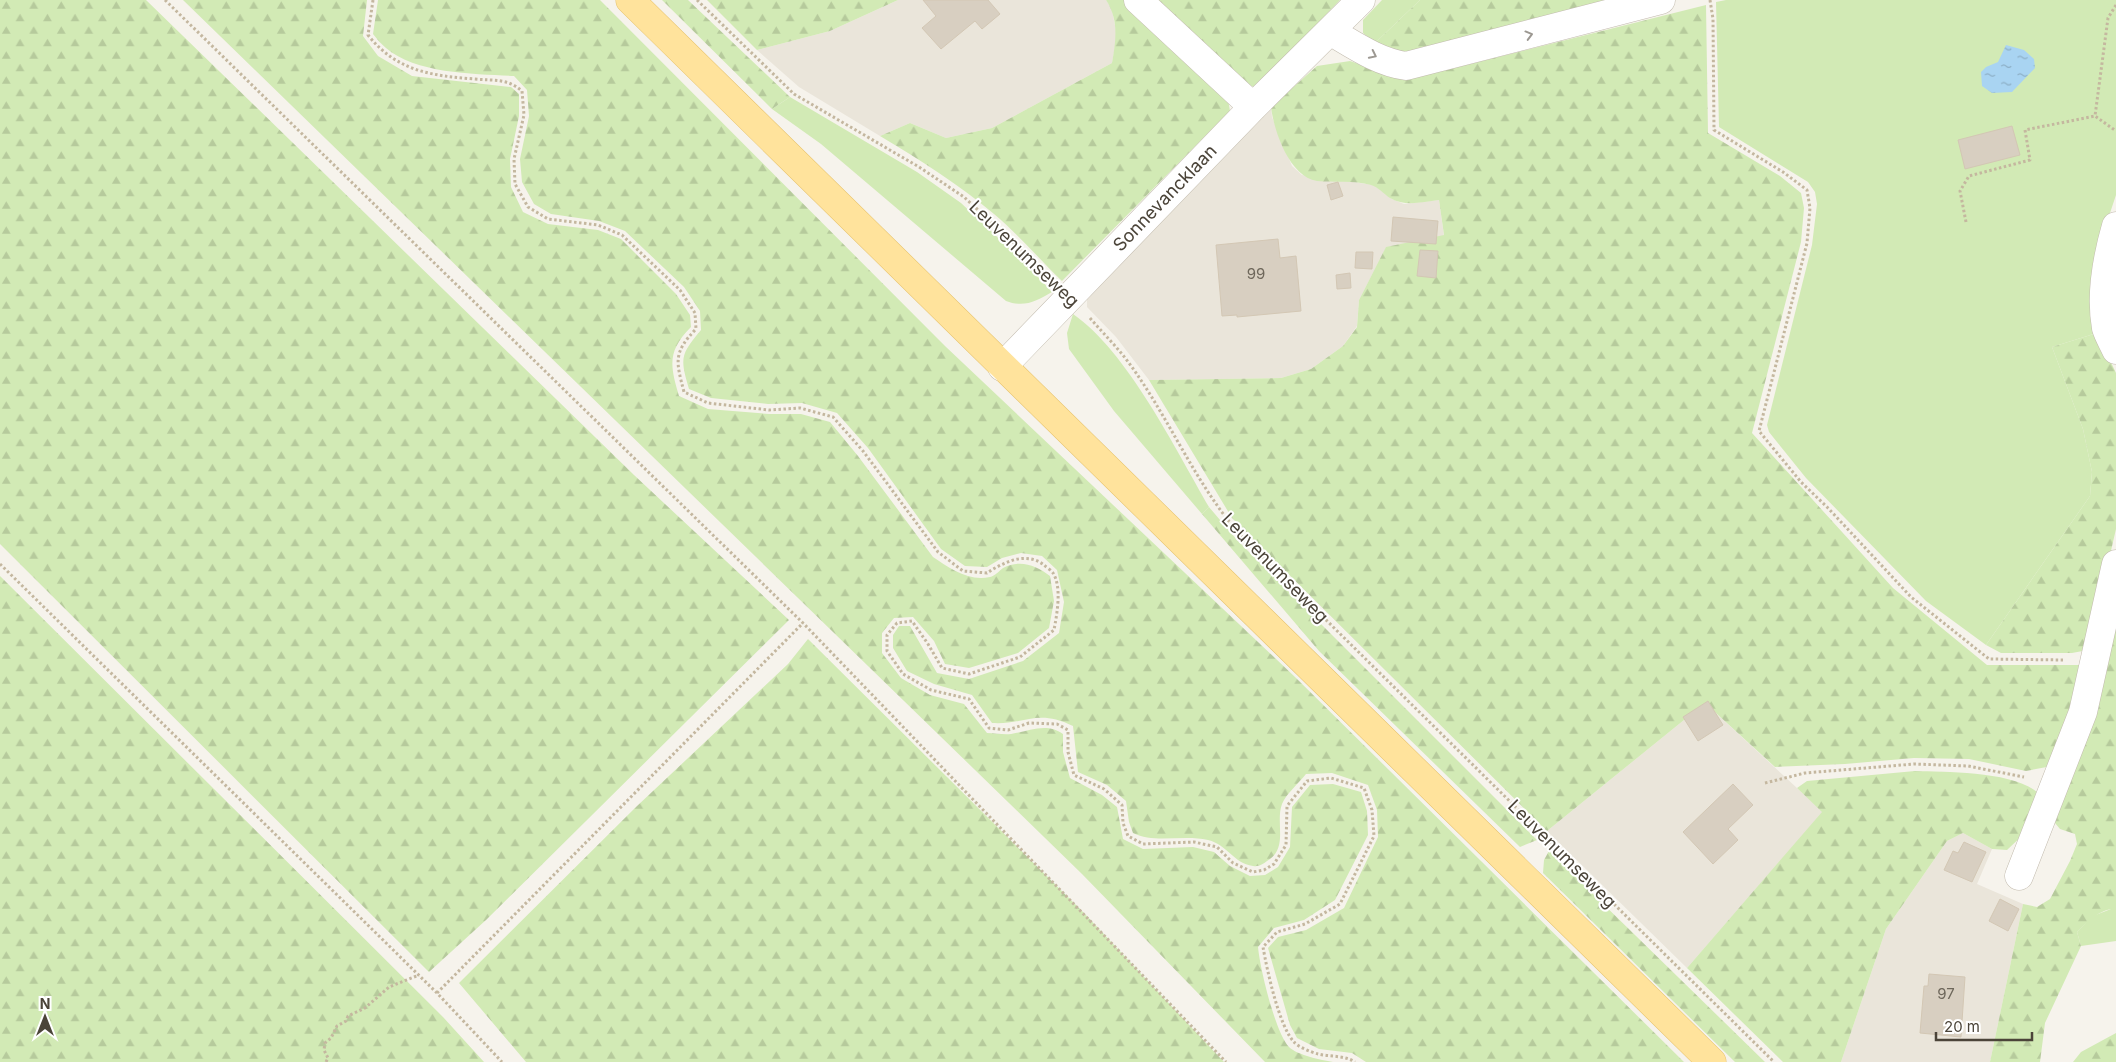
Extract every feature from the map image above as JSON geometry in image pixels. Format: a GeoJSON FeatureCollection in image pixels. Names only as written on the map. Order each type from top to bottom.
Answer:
{"type":"FeatureCollection","features":[{"type":"Feature","properties":{"kind":"main road"},"geometry":{"type":"LineString","coordinates":[[630,0],[1712,1062]]}},
{"type":"Feature","properties":{"kind":"street"},"geometry":{"type":"LineString","coordinates":[[1138,0],[1253,107]]}},
{"type":"Feature","properties":{"kind":"street","name":"Sonnevancklaan"},"geometry":{"type":"LineString","coordinates":[[1002,367],[1253,107],[1362,0]]}},
{"type":"Feature","properties":{"kind":"street"},"geometry":{"type":"LineString","coordinates":[[1330,31],[1371,55],[1393,64],[1406,66],[1661,0]]}},
{"type":"Feature","properties":{"kind":"street"},"geometry":{"type":"LineString","coordinates":[[2116,226],[2107,256],[2105,284],[2106,329],[2116,350]]}},
{"type":"Feature","properties":{"kind":"street"},"geometry":{"type":"LineString","coordinates":[[2019,876],[2083,712],[2116,564]]}},
{"type":"Feature","properties":{"kind":"path"},"geometry":{"type":"LineString","coordinates":[[165,0],[803,623],[1226,1062]]}},
{"type":"Feature","properties":{"kind":"path"},"geometry":{"type":"LineString","coordinates":[[373,0],[368,35],[381,52],[414,70],[473,79],[512,82],[522,91],[524,115],[514,159],[515,184],[528,207],[548,219],[598,225],[622,234],[680,290],[695,313],[696,329],[682,344],[677,365],[684,392],[708,403],[769,410],[800,408],[832,417],[863,451],[938,552],[963,571],[987,573],[1002,563],[1020,558],[1039,561],[1053,573],[1059,601],[1054,630],[1020,657],[969,674],[942,668],[912,621],[897,623],[887,634],[887,651],[903,674],[931,690],[969,699],[989,728],[1008,730],[1029,723],[1057,724],[1068,730],[1068,752],[1074,775],[1104,789],[1122,805],[1123,823],[1128,836],[1143,844],[1194,842],[1217,848],[1233,862],[1253,872],[1264,870],[1274,864],[1286,845],[1286,806],[1307,781],[1331,778],[1364,788],[1372,810],[1374,836],[1340,904],[1305,924],[1277,932],[1263,947],[1267,969],[1284,1026],[1294,1043],[1317,1054],[1350,1059],[1355,1062]]}},
{"type":"Feature","properties":{"kind":"path","name":"Leuvenumseweg"},"geometry":{"type":"LineString","coordinates":[[696,0],[794,94],[919,167],[964,197],[1070,296],[1126,360],[1225,518],[1243,538],[1774,1062]]}},
{"type":"Feature","properties":{"kind":"path"},"geometry":{"type":"LineString","coordinates":[[1710,0],[1713,20],[1714,130],[1783,172],[1807,190],[1810,208],[1807,243],[1759,431],[1801,482],[1828,508],[1904,590],[1989,659],[2073,660],[2093,665]]}},
{"type":"Feature","properties":{"kind":"path"},"geometry":{"type":"LineString","coordinates":[[2095,116],[2108,18],[2116,5]]}},
{"type":"Feature","properties":{"kind":"path"},"geometry":{"type":"LineString","coordinates":[[1966,222],[1960,191],[1968,176],[2030,160],[2025,130],[2095,116],[2116,131]]}},
{"type":"Feature","properties":{"kind":"path"},"geometry":{"type":"LineString","coordinates":[[0,564],[419,975],[502,1062]]}},
{"type":"Feature","properties":{"kind":"path"},"geometry":{"type":"LineString","coordinates":[[437,993],[803,623]]}},
{"type":"Feature","properties":{"kind":"path"},"geometry":{"type":"LineString","coordinates":[[1765,783],[1806,773],[1914,764],[1968,766],[2056,784]]}},
{"type":"Feature","properties":{"kind":"path"},"geometry":{"type":"LineString","coordinates":[[326,1062],[328,1058],[324,1050],[325,1043],[331,1038],[337,1026],[346,1021],[348,1016],[365,1008],[389,987],[419,975]]}},
{"type":"Feature","properties":{"kind":"shaded area"},"geometry":{"type":"Polygon","coordinates":[[[898,0],[1106,0],[1112,10],[1117,36],[1112,63],[992,128],[946,138],[910,123],[880,136],[799,87],[757,50],[830,31],[898,0]]]}},
{"type":"Feature","properties":{"kind":"shaded area"},"geometry":{"type":"Polygon","coordinates":[[[1271,107],[1272,117],[1292,166],[1302,175],[1374,185],[1392,199],[1404,204],[1439,200],[1444,236],[1386,248],[1359,300],[1357,326],[1343,346],[1311,369],[1281,378],[1149,380],[1116,337],[1087,307],[1087,297],[1271,107]]]}},
{"type":"Feature","properties":{"kind":"shaded area"},"geometry":{"type":"Polygon","coordinates":[[[1705,703],[1823,812],[1687,968],[1547,831],[1705,703]]]}},
{"type":"Feature","properties":{"kind":"shaded area"},"geometry":{"type":"Polygon","coordinates":[[[1963,833],[1992,849],[1977,884],[2023,904],[1990,1062],[1841,1062],[1886,929],[1947,841],[1963,833]]]}},
{"type":"Feature","properties":{"kind":"green space"},"geometry":{"type":"Polygon","coordinates":[[[0,0],[146,0],[634,475],[789,620],[486,920],[429,972],[0,544],[0,0]]]}},
{"type":"Feature","properties":{"kind":"green space"},"geometry":{"type":"Polygon","coordinates":[[[183,0],[367,0],[363,36],[378,56],[412,76],[511,87],[519,94],[519,116],[510,159],[511,187],[523,212],[548,224],[598,230],[621,239],[676,294],[690,315],[691,327],[674,351],[674,376],[679,396],[708,409],[769,414],[801,414],[830,422],[858,456],[933,557],[960,573],[974,578],[990,577],[1009,565],[1016,564],[1028,564],[1050,576],[1054,601],[1049,628],[1018,653],[969,668],[945,664],[934,641],[913,617],[894,618],[882,633],[882,653],[901,678],[930,695],[964,704],[987,733],[1008,734],[1044,728],[1057,730],[1063,734],[1063,752],[1070,778],[1102,795],[1117,807],[1123,839],[1143,849],[1193,847],[1214,852],[1230,866],[1250,876],[1265,875],[1278,867],[1290,847],[1292,807],[1310,785],[1333,784],[1361,792],[1367,811],[1368,835],[1335,900],[1304,920],[1274,928],[1258,947],[1269,999],[1279,1028],[1289,1047],[1303,1055],[1333,1062],[1265,1062],[1082,874],[183,0]]]}},
{"type":"Feature","properties":{"kind":"green space"},"geometry":{"type":"Polygon","coordinates":[[[378,0],[600,0],[945,346],[1295,677],[1684,1062],[1366,1062],[1352,1053],[1319,1049],[1297,1038],[1290,1025],[1268,948],[1278,937],[1306,930],[1344,908],[1378,837],[1377,810],[1368,785],[1332,773],[1306,774],[1282,804],[1280,811],[1280,842],[1274,856],[1259,866],[1253,866],[1240,861],[1215,842],[1208,840],[1199,838],[1150,838],[1133,833],[1129,822],[1126,801],[1107,785],[1078,772],[1073,726],[1050,718],[1032,718],[1014,722],[992,723],[972,695],[934,684],[907,671],[893,648],[893,635],[899,626],[910,626],[937,673],[969,679],[1023,661],[1059,633],[1064,602],[1057,570],[1042,556],[1021,553],[1002,558],[987,567],[965,566],[941,549],[868,448],[837,413],[802,403],[768,404],[711,398],[689,389],[684,370],[684,357],[689,345],[701,330],[700,311],[684,287],[625,231],[599,221],[551,214],[534,204],[522,182],[520,159],[529,116],[527,90],[514,76],[447,71],[430,68],[399,57],[384,46],[373,34],[378,0]]]}},
{"type":"Feature","properties":{"kind":"green space"},"geometry":{"type":"Polygon","coordinates":[[[662,0],[688,0],[790,97],[772,109],[662,0]]]}},
{"type":"Feature","properties":{"kind":"green space"},"geometry":{"type":"Polygon","coordinates":[[[707,0],[898,0],[830,31],[757,50],[707,0]]]}},
{"type":"Feature","properties":{"kind":"green space"},"geometry":{"type":"Polygon","coordinates":[[[1106,0],[1126,0],[1227,94],[1230,111],[1062,281],[994,214],[938,173],[880,136],[910,123],[946,138],[992,128],[1112,63],[1115,23],[1106,0]]]}},
{"type":"Feature","properties":{"kind":"green space"},"geometry":{"type":"Polygon","coordinates":[[[1153,0],[1340,0],[1256,88],[1244,83],[1153,0]]]}},
{"type":"Feature","properties":{"kind":"green space"},"geometry":{"type":"Polygon","coordinates":[[[1382,0],[1420,0],[1375,43],[1363,33],[1363,20],[1382,0]]]}},
{"type":"Feature","properties":{"kind":"green space"},"geometry":{"type":"Polygon","coordinates":[[[1420,0],[1612,0],[1417,51],[1396,54],[1375,43],[1420,0]]]}},
{"type":"Feature","properties":{"kind":"green space"},"geometry":{"type":"Polygon","coordinates":[[[1726,0],[2116,0],[2116,195],[2107,222],[2097,333],[2052,347],[2083,429],[2092,472],[2090,496],[1986,645],[1926,601],[1806,478],[1769,432],[1767,425],[1812,245],[1817,204],[1815,192],[1808,182],[1719,127],[1716,2],[1726,0]]]}},
{"type":"Feature","properties":{"kind":"green space"},"geometry":{"type":"Polygon","coordinates":[[[1706,5],[1708,133],[1780,176],[1801,193],[1804,208],[1801,242],[1752,433],[1893,588],[1987,665],[2084,665],[2052,766],[2026,771],[1969,759],[1914,758],[1845,764],[1775,767],[1705,703],[1547,831],[1232,518],[1149,380],[1281,378],[1311,369],[1343,346],[1357,327],[1359,300],[1386,247],[1444,235],[1439,200],[1414,203],[1402,202],[1390,198],[1371,185],[1317,181],[1307,178],[1291,162],[1276,129],[1271,107],[1317,66],[1350,61],[1406,80],[1706,5]]]}},
{"type":"Feature","properties":{"kind":"green space"},"geometry":{"type":"Polygon","coordinates":[[[790,97],[917,172],[961,203],[1025,263],[1052,292],[1036,301],[1025,304],[1006,301],[821,144],[772,109],[790,97]]]}},
{"type":"Feature","properties":{"kind":"green space"},"geometry":{"type":"Polygon","coordinates":[[[1073,314],[1093,331],[1112,352],[1149,403],[1209,507],[1202,514],[1114,411],[1069,349],[1067,333],[1073,314]]]}},
{"type":"Feature","properties":{"kind":"green space"},"geometry":{"type":"Polygon","coordinates":[[[2097,333],[2116,373],[2116,529],[2088,650],[2072,653],[2001,653],[1986,645],[2090,496],[2092,472],[2083,429],[2052,347],[2097,333]]]}},
{"type":"Feature","properties":{"kind":"green space"},"geometry":{"type":"Polygon","coordinates":[[[1209,507],[1237,540],[1537,840],[1520,847],[1319,651],[1202,514],[1209,507]]]}},
{"type":"Feature","properties":{"kind":"green space"},"geometry":{"type":"Polygon","coordinates":[[[0,576],[443,1017],[484,1062],[0,1062],[0,576]]]}},
{"type":"Feature","properties":{"kind":"green space"},"geometry":{"type":"Polygon","coordinates":[[[2116,595],[2116,909],[2100,913],[2077,932],[2081,946],[2045,1023],[2040,1062],[1990,1062],[2023,904],[2037,907],[2050,899],[2077,844],[2075,834],[2060,829],[2050,817],[2116,595]]]}},
{"type":"Feature","properties":{"kind":"green space"},"geometry":{"type":"Polygon","coordinates":[[[808,639],[1083,912],[1224,1062],[526,1062],[459,983],[636,807],[788,664],[808,639]]]}},
{"type":"Feature","properties":{"kind":"green space"},"geometry":{"type":"Polygon","coordinates":[[[1915,771],[1981,774],[1999,777],[2030,787],[2040,795],[2027,831],[2007,850],[1992,849],[1963,833],[1947,841],[1886,929],[1841,1062],[1783,1062],[1687,968],[1822,812],[1797,788],[1807,781],[1915,771]]]}},
{"type":"Feature","properties":{"kind":"green space"},"geometry":{"type":"Polygon","coordinates":[[[1549,851],[1765,1062],[1735,1062],[1543,873],[1544,860],[1549,851]]]}},
{"type":"Feature","properties":{"kind":"green space"},"geometry":{"type":"Polygon","coordinates":[[[2116,909],[2116,941],[2081,946],[2077,932],[2093,916],[2116,909]]]}},
{"type":"Feature","properties":{"kind":"green space"},"geometry":{"type":"Polygon","coordinates":[[[2116,1033],[2116,1062],[2073,1062],[2081,1052],[2116,1033]]]}},
{"type":"Feature","properties":{"kind":"water"},"geometry":{"type":"Polygon","coordinates":[[[2006,45],[2024,50],[2034,59],[2035,68],[2012,92],[1992,93],[1982,86],[1981,72],[1986,67],[1998,62],[2006,45]]]}},
{"type":"Feature","properties":{"kind":"building"},"geometry":{"type":"Polygon","coordinates":[[[923,0],[988,0],[1000,14],[982,29],[975,21],[941,49],[922,28],[936,16],[923,0]]]}},
{"type":"Feature","properties":{"kind":"building"},"geometry":{"type":"Polygon","coordinates":[[[2012,126],[2020,155],[1965,169],[1958,140],[2012,126]]]}},
{"type":"Feature","properties":{"kind":"building"},"geometry":{"type":"Polygon","coordinates":[[[1338,182],[1343,196],[1331,200],[1327,185],[1338,182]]]}},
{"type":"Feature","properties":{"kind":"building"},"geometry":{"type":"Polygon","coordinates":[[[1393,217],[1438,221],[1436,244],[1391,241],[1393,217]]]}},
{"type":"Feature","properties":{"kind":"building"},"geometry":{"type":"Polygon","coordinates":[[[1278,239],[1280,258],[1296,256],[1301,311],[1237,317],[1237,315],[1222,316],[1216,245],[1278,239]]]}},
{"type":"Feature","properties":{"kind":"building"},"geometry":{"type":"Polygon","coordinates":[[[1420,250],[1438,251],[1436,278],[1417,276],[1420,250]]]}},
{"type":"Feature","properties":{"kind":"building"},"geometry":{"type":"Polygon","coordinates":[[[1356,252],[1373,252],[1372,269],[1355,268],[1356,252]]]}},
{"type":"Feature","properties":{"kind":"building"},"geometry":{"type":"Polygon","coordinates":[[[1350,273],[1351,288],[1337,289],[1336,275],[1350,273]]]}},
{"type":"Feature","properties":{"kind":"building"},"geometry":{"type":"Polygon","coordinates":[[[1708,701],[1723,725],[1698,741],[1683,717],[1708,701]]]}},
{"type":"Feature","properties":{"kind":"building"},"geometry":{"type":"Polygon","coordinates":[[[1733,784],[1753,805],[1728,829],[1738,840],[1713,864],[1683,832],[1733,784]]]}},
{"type":"Feature","properties":{"kind":"building"},"geometry":{"type":"Polygon","coordinates":[[[1964,842],[1986,852],[1972,882],[1944,870],[1953,851],[1958,853],[1964,842]]]}},
{"type":"Feature","properties":{"kind":"building"},"geometry":{"type":"Polygon","coordinates":[[[2000,899],[2019,909],[2008,931],[1989,921],[2000,899]]]}},
{"type":"Feature","properties":{"kind":"building"},"geometry":{"type":"Polygon","coordinates":[[[1929,974],[1965,977],[1961,1037],[1920,1033],[1924,986],[1928,986],[1929,974]]]}}]}
